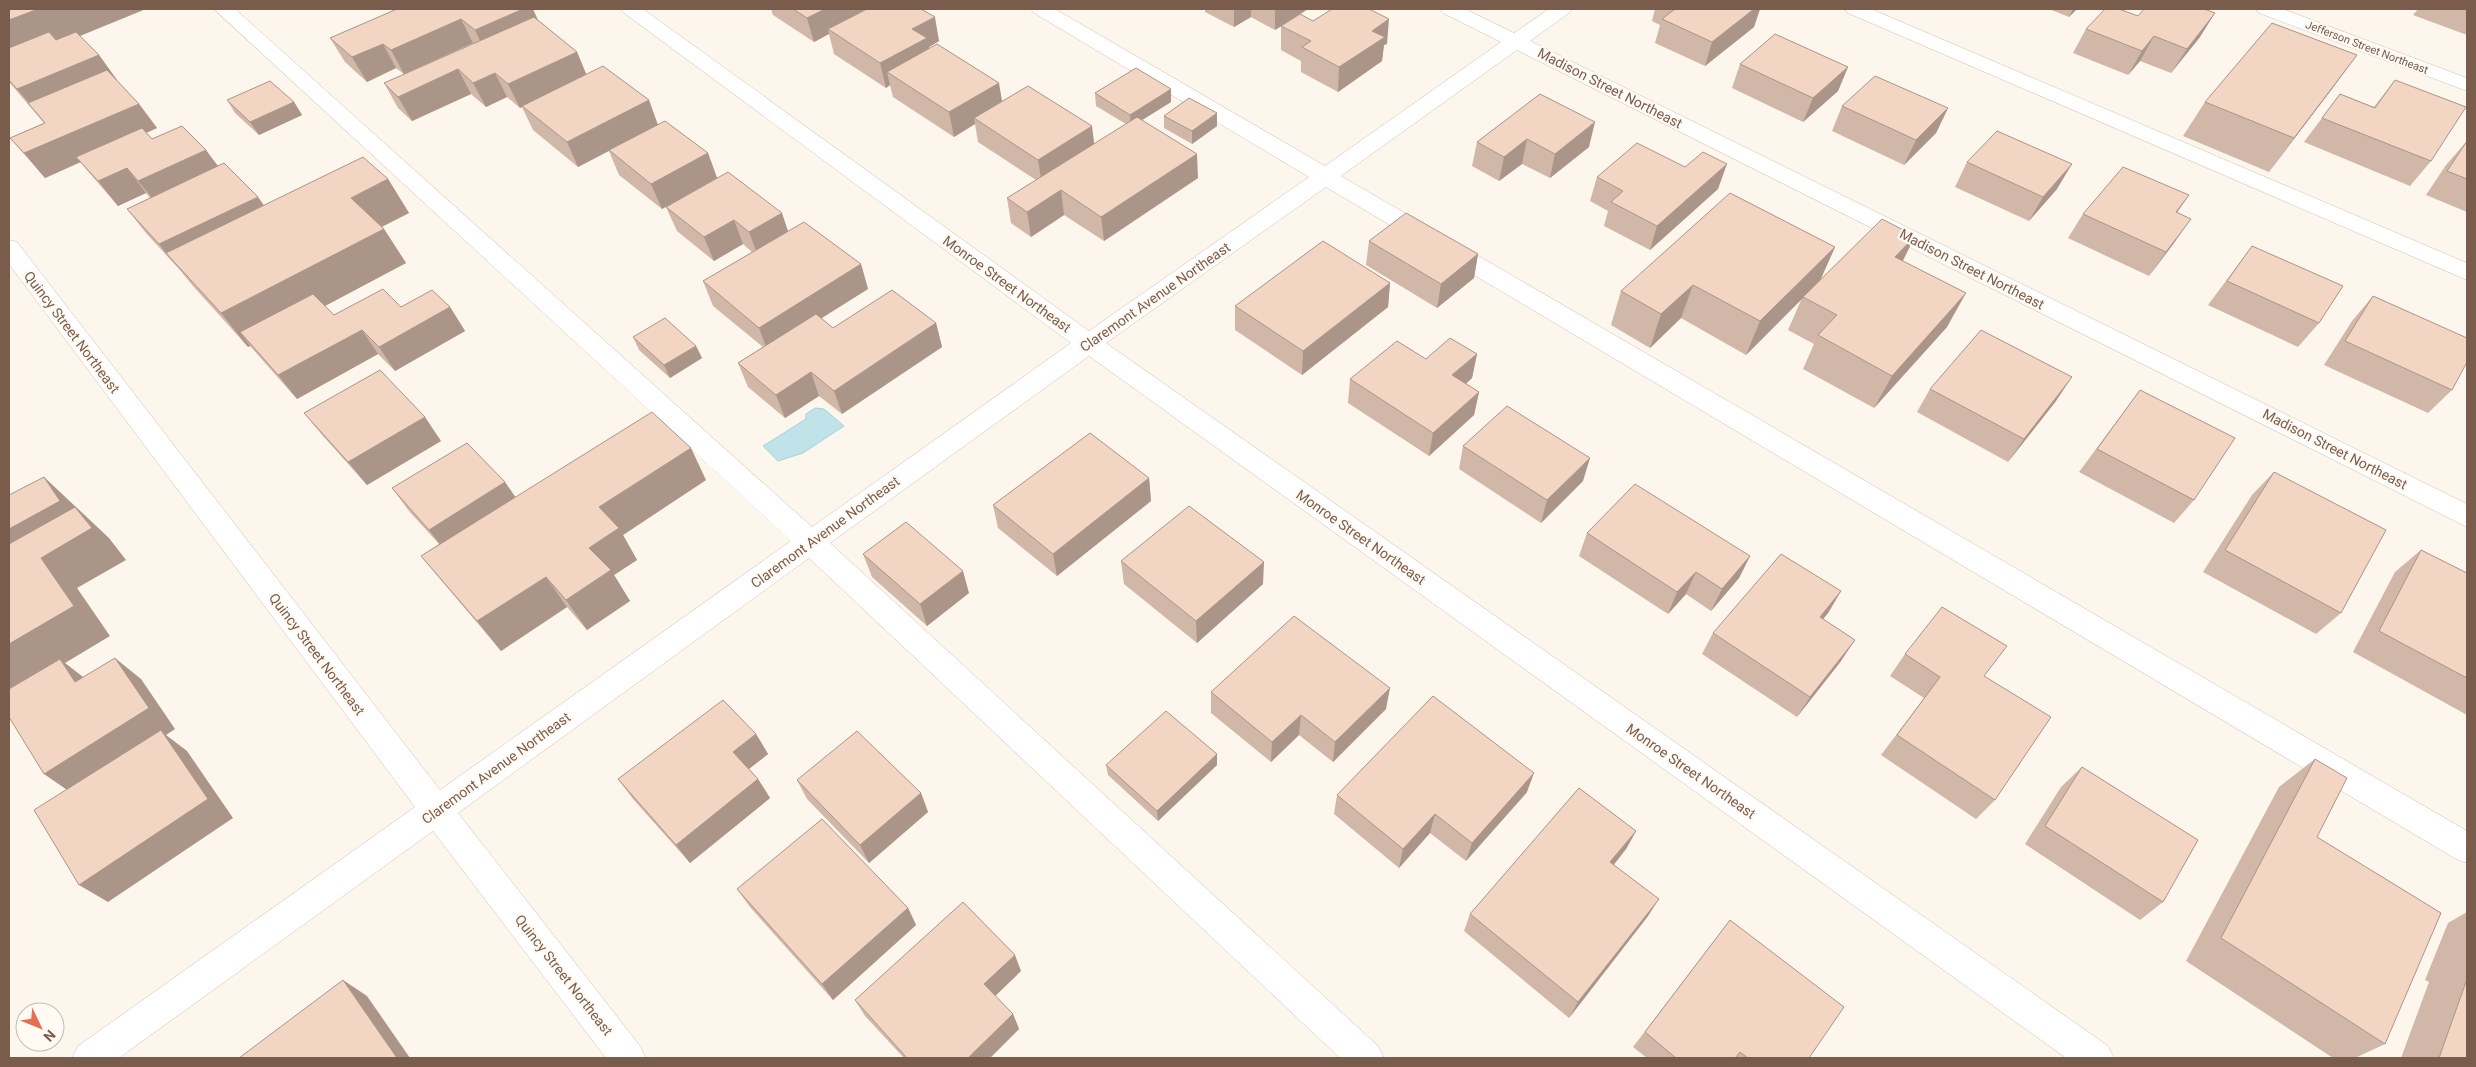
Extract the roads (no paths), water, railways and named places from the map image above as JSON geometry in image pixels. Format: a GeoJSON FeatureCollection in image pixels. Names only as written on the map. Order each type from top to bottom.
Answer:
{"type":"FeatureCollection","features":[{"type":"Feature","properties":{"kind":"street"},"geometry":{"type":"LineString","coordinates":[[224,9],[810,542],[1366,1058]]}},
{"type":"Feature","properties":{"kind":"street","name":"Monroe Street Northeast"},"geometry":{"type":"LineString","coordinates":[[631,9],[1089,343],[2096,1058]]}},
{"type":"Feature","properties":{"kind":"street"},"geometry":{"type":"LineString","coordinates":[[1041,9],[2467,848]]}},
{"type":"Feature","properties":{"kind":"street","name":"Madison Street Northeast"},"geometry":{"type":"LineString","coordinates":[[1450,9],[2467,516]]}},
{"type":"Feature","properties":{"kind":"street","name":"Claremont Avenue Northeast"},"geometry":{"type":"LineString","coordinates":[[90,1058],[1089,343],[1562,9]]}},
{"type":"Feature","properties":{"kind":"street"},"geometry":{"type":"LineString","coordinates":[[1855,9],[2467,272]]}},
{"type":"Feature","properties":{"kind":"street","name":"Jefferson Street Northeast"},"geometry":{"type":"LineString","coordinates":[[2266,9],[2467,85]]}},
{"type":"Feature","properties":{"kind":"street","name":"Quincy Street Northeast"},"geometry":{"type":"LineString","coordinates":[[9,248],[628,1058]]}},
{"type":"Feature","properties":{"kind":"water"},"geometry":{"type":"Polygon","coordinates":[[[815,408],[824,409],[844,426],[803,453],[778,461],[763,446],[806,419],[806,414],[815,408]]]}}]}
